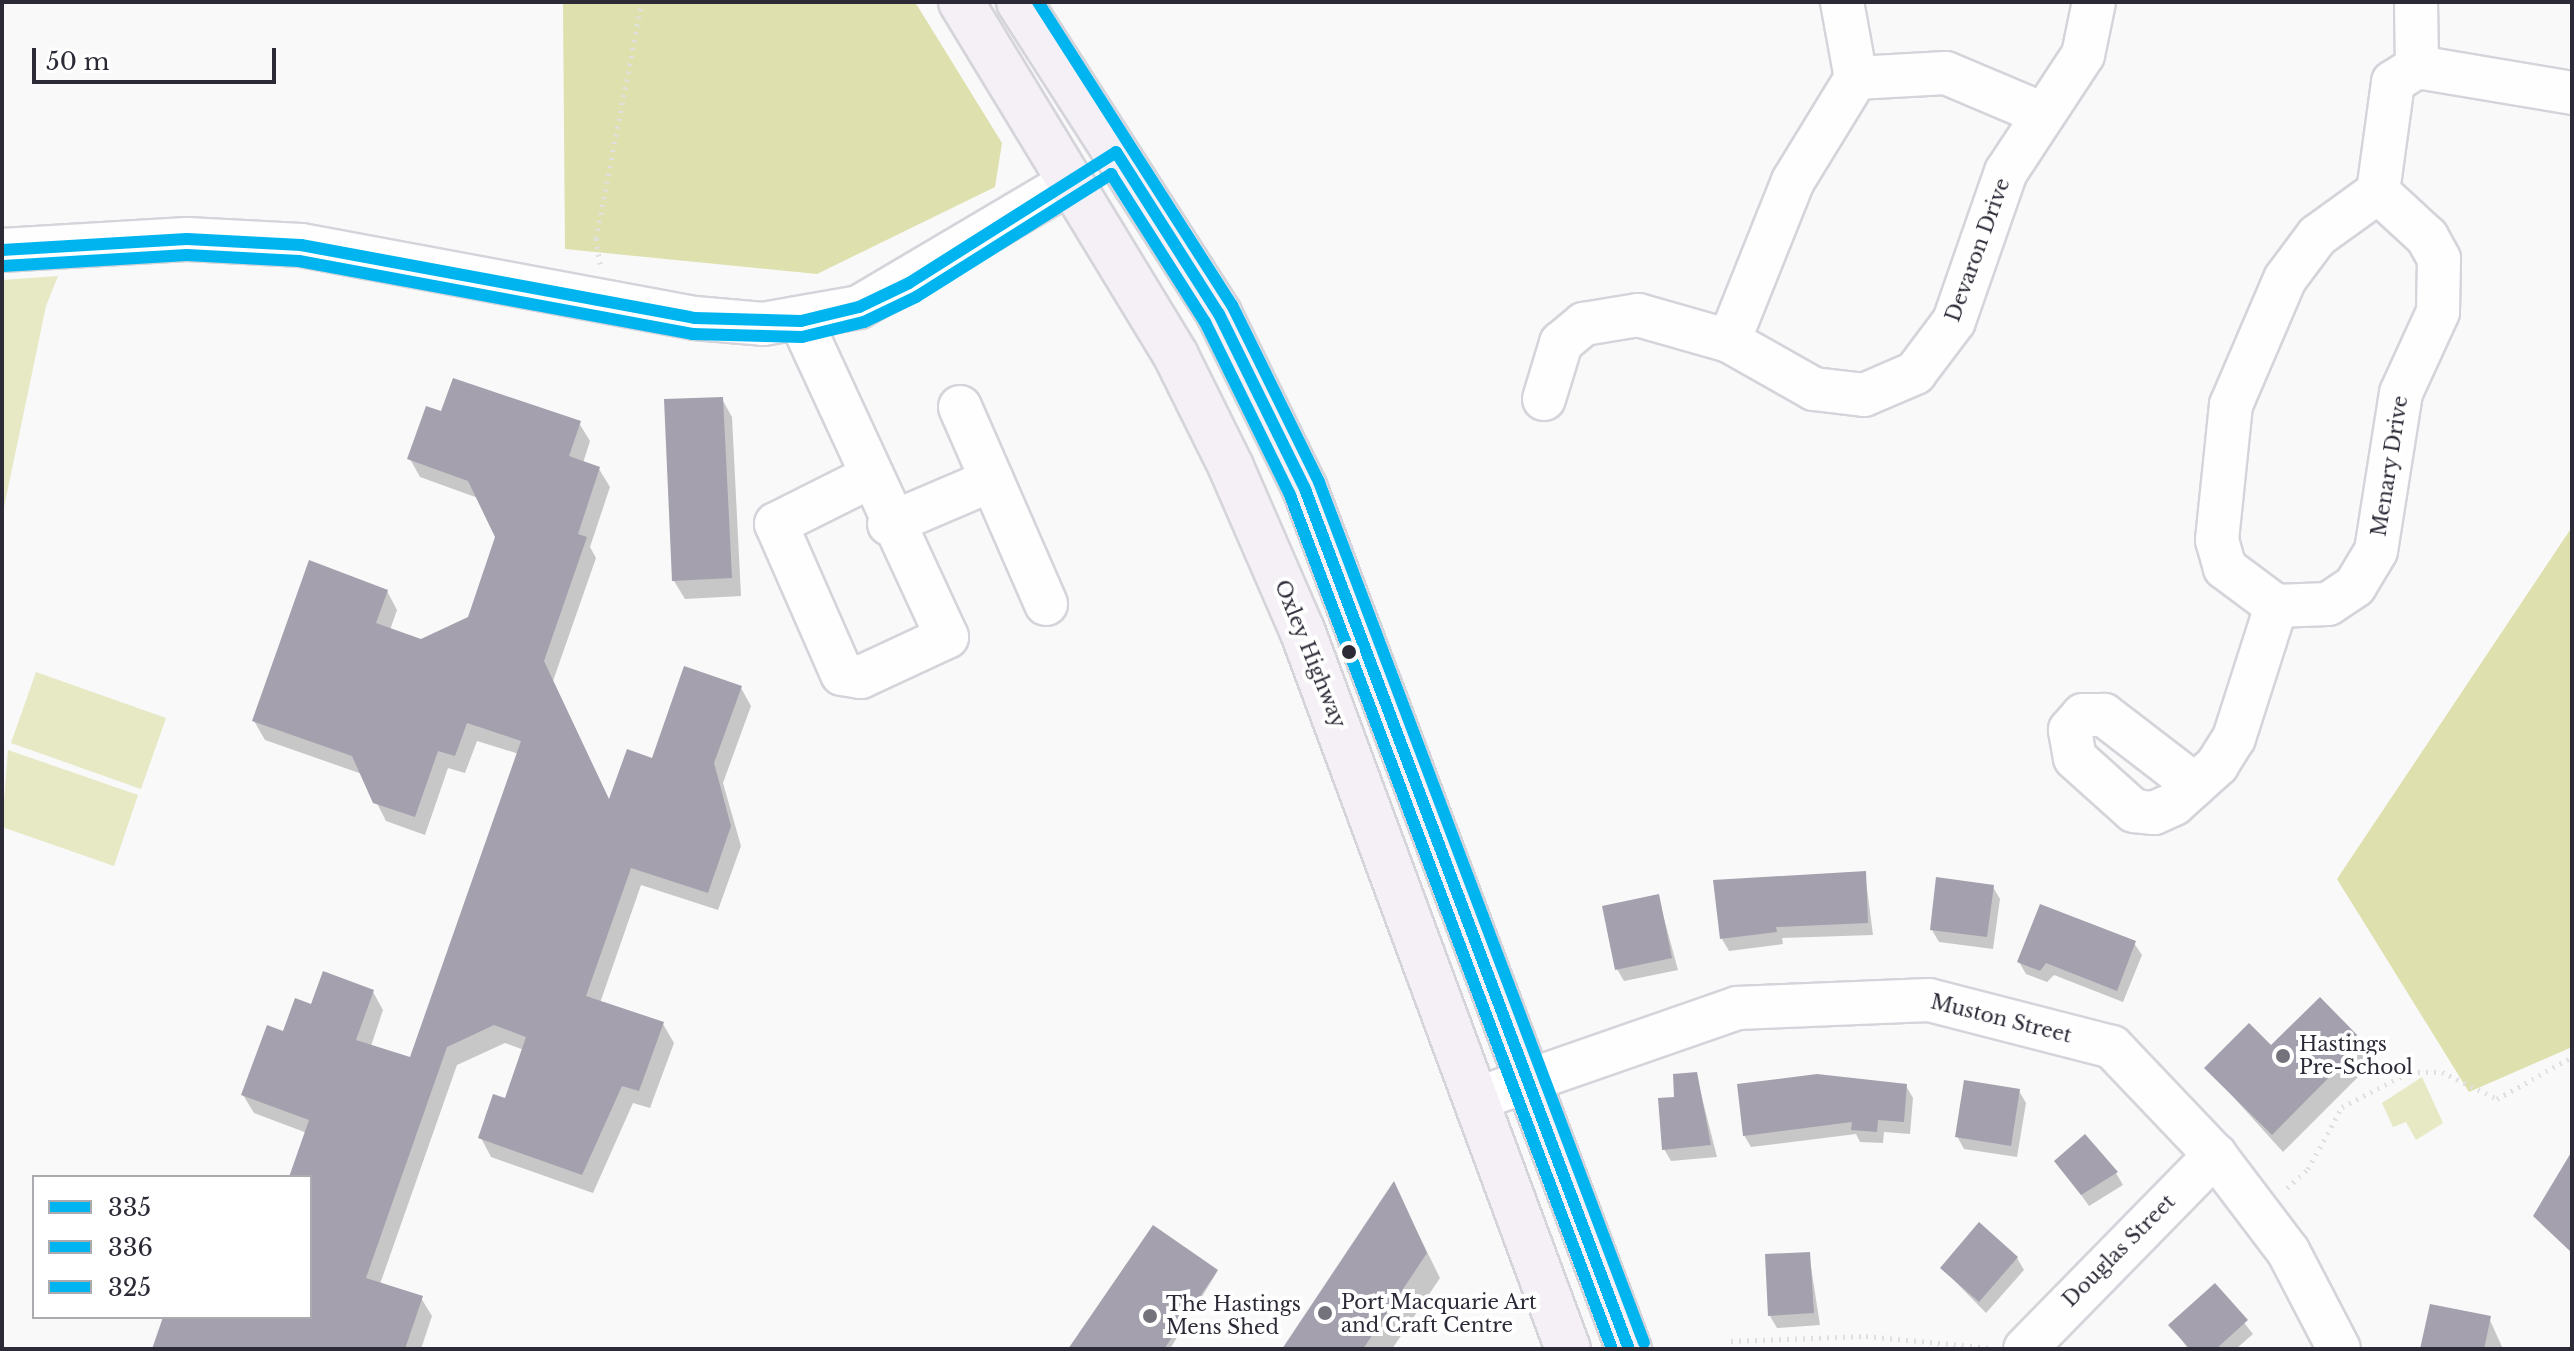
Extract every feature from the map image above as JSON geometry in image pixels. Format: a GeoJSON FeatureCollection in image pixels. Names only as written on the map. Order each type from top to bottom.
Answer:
{"type":"FeatureCollection","features":[{"type":"Feature","properties":{"kind":"main road","name":"Oxley Highway"},"geometry":{"type":"LineString","coordinates":[[961,2],[1176,356],[1237,481],[1307,643],[1568,1349]]}},
{"type":"Feature","properties":{"kind":"main road"},"geometry":{"type":"LineString","coordinates":[[1019,2],[1219,314],[1305,489],[1533,1078],[1629,1349]]}},
{"type":"Feature","properties":{"kind":"main road"},"geometry":{"type":"LineString","coordinates":[[1072,181],[1116,152]]}},
{"type":"Feature","properties":{"kind":"street"},"geometry":{"type":"LineString","coordinates":[[1729,341],[1793,181],[1856,78],[1842,2]]}},
{"type":"Feature","properties":{"kind":"street","name":"Devaron Drive"},"geometry":{"type":"LineString","coordinates":[[1544,399],[1561,343],[1584,324],[1638,315],[1729,341],[1786,378],[1844,396],[1893,386],[1915,373],[1954,321],[2006,172],[2083,55],[2094,2]]}},
{"type":"Feature","properties":{"kind":"street"},"geometry":{"type":"LineString","coordinates":[[2416,2],[2417,67]]}},
{"type":"Feature","properties":{"kind":"street"},"geometry":{"type":"LineString","coordinates":[[2195,785],[2234,738],[2276,606],[2225,568],[2217,540],[2231,405],[2285,279],[2317,236],[2378,192],[2393,82],[2417,67],[2572,93]]}},
{"type":"Feature","properties":{"kind":"street"},"geometry":{"type":"LineString","coordinates":[[1856,78],[1946,73],[2043,114]]}},
{"type":"Feature","properties":{"kind":"street"},"geometry":{"type":"LineString","coordinates":[[2,250],[228,239],[369,254],[695,318],[801,321],[859,307],[909,283],[1072,181]]}},
{"type":"Feature","properties":{"kind":"street","name":"Menary Drive"},"geometry":{"type":"LineString","coordinates":[[2276,606],[2328,604],[2355,586],[2376,551],[2401,393],[2438,312],[2439,259],[2427,237],[2378,192]]}},
{"type":"Feature","properties":{"kind":"street"},"geometry":{"type":"LineString","coordinates":[[801,321],[889,524],[947,637],[861,677],[842,674],[776,524],[868,478]]}},
{"type":"Feature","properties":{"kind":"street"},"geometry":{"type":"LineString","coordinates":[[960,407],[1046,604]]}},
{"type":"Feature","properties":{"kind":"street"},"geometry":{"type":"LineString","coordinates":[[889,524],[992,480]]}},
{"type":"Feature","properties":{"kind":"street","name":"Muston Street"},"geometry":{"type":"LineString","coordinates":[[1476,1099],[1737,1008],[1929,1000],[2112,1047],[2215,1155],[2288,1251],[2339,1349]]}},
{"type":"Feature","properties":{"kind":"street","name":"Douglas Street"},"geometry":{"type":"LineString","coordinates":[[2025,1349],[2215,1155]]}},
{"type":"Feature","properties":{"kind":"path"},"geometry":{"type":"LineString","coordinates":[[607,299],[596,238],[642,2]]}},
{"type":"Feature","properties":{"kind":"path"},"geometry":{"type":"LineString","coordinates":[[2257,1210],[2308,1169],[2342,1107],[2410,1072],[2442,1072],[2497,1099],[2572,1057]]}},
{"type":"Feature","properties":{"kind":"path"},"geometry":{"type":"LineString","coordinates":[[1731,1341],[1866,1336],[2004,1349]]}},
{"type":"Feature","properties":{"kind":"green space"},"geometry":{"type":"Polygon","coordinates":[[[563,2],[915,2],[1002,143],[995,187],[817,274],[565,249],[563,2]]]}},
{"type":"Feature","properties":{"kind":"green space"},"geometry":{"type":"Polygon","coordinates":[[[58,276],[46,306],[2,517],[2,280],[58,276]]]}},
{"type":"Feature","properties":{"kind":"green space"},"geometry":{"type":"Polygon","coordinates":[[[2572,527],[2572,1047],[2469,1092],[2337,879],[2572,527]]]}},
{"type":"Feature","properties":{"kind":"green space"},"geometry":{"type":"Polygon","coordinates":[[[36,672],[166,718],[141,789],[11,743],[36,672]]]}},
{"type":"Feature","properties":{"kind":"green space"},"geometry":{"type":"Polygon","coordinates":[[[8,750],[138,795],[114,866],[2,827],[8,750]]]}},
{"type":"Feature","properties":{"kind":"green space"},"geometry":{"type":"Polygon","coordinates":[[[2422,1077],[2443,1123],[2416,1140],[2406,1122],[2393,1127],[2382,1103],[2422,1077]]]}},
{"type":"Feature","properties":{"kind":"building"},"geometry":{"type":"Polygon","coordinates":[[[453,378],[581,421],[569,456],[600,467],[578,534],[587,537],[544,661],[609,799],[627,749],[652,758],[684,666],[742,686],[714,763],[731,826],[708,893],[631,868],[586,996],[664,1022],[639,1091],[622,1086],[582,1175],[478,1138],[493,1094],[505,1098],[526,1037],[494,1025],[447,1047],[366,1278],[423,1296],[405,1349],[152,1349],[162,1319],[312,1319],[312,1175],[290,1175],[309,1120],[241,1095],[267,1025],[283,1031],[295,998],[311,1004],[323,971],[374,990],[356,1040],[410,1057],[521,741],[467,723],[455,756],[438,751],[415,817],[373,803],[352,756],[252,721],[309,560],[388,590],[376,623],[421,639],[468,617],[495,537],[468,481],[407,459],[426,406],[441,411],[453,378]]]}},
{"type":"Feature","properties":{"kind":"building"},"geometry":{"type":"Polygon","coordinates":[[[723,397],[732,578],[672,581],[664,399],[723,397]]]}},
{"type":"Feature","properties":{"kind":"building"},"geometry":{"type":"Polygon","coordinates":[[[1866,871],[1868,923],[1776,927],[1777,932],[1720,939],[1713,880],[1866,871]]]}},
{"type":"Feature","properties":{"kind":"building"},"geometry":{"type":"Polygon","coordinates":[[[1936,877],[1994,885],[1987,937],[1930,930],[1936,877]]]}},
{"type":"Feature","properties":{"kind":"building"},"geometry":{"type":"Polygon","coordinates":[[[1659,894],[1672,958],[1615,970],[1602,906],[1659,894]]]}},
{"type":"Feature","properties":{"kind":"building"},"geometry":{"type":"Polygon","coordinates":[[[2040,904],[2136,941],[2117,991],[2046,963],[2040,971],[2017,962],[2040,904]]]}},
{"type":"Feature","properties":{"kind":"building","name":"Hastings Pre-School"},"geometry":{"type":"Polygon","coordinates":[[[2320,997],[2364,1042],[2272,1135],[2204,1068],[2249,1023],[2271,1045],[2320,997]]]}},
{"type":"Feature","properties":{"kind":"building"},"geometry":{"type":"Polygon","coordinates":[[[1697,1072],[1711,1145],[1662,1150],[1658,1098],[1674,1097],[1673,1074],[1697,1072]]]}},
{"type":"Feature","properties":{"kind":"building"},"geometry":{"type":"Polygon","coordinates":[[[1817,1074],[1907,1084],[1904,1122],[1878,1120],[1877,1132],[1851,1130],[1852,1122],[1743,1136],[1737,1084],[1817,1074]]]}},
{"type":"Feature","properties":{"kind":"building"},"geometry":{"type":"Polygon","coordinates":[[[1964,1080],[2020,1089],[2011,1146],[1955,1137],[1964,1080]]]}},
{"type":"Feature","properties":{"kind":"building"},"geometry":{"type":"Polygon","coordinates":[[[2085,1134],[2118,1172],[2081,1195],[2054,1161],[2085,1134]]]}},
{"type":"Feature","properties":{"kind":"building"},"geometry":{"type":"Polygon","coordinates":[[[2572,1151],[2572,1253],[2533,1216],[2572,1151]]]}},
{"type":"Feature","properties":{"kind":"building"},"geometry":{"type":"Polygon","coordinates":[[[1394,1181],[1427,1253],[1363,1349],[1282,1349],[1394,1181]]]}},
{"type":"Feature","properties":{"kind":"building"},"geometry":{"type":"Polygon","coordinates":[[[1979,1222],[2018,1257],[1979,1302],[1940,1268],[1979,1222]]]}},
{"type":"Feature","properties":{"kind":"building"},"geometry":{"type":"Polygon","coordinates":[[[1153,1225],[1218,1270],[1164,1349],[1068,1349],[1153,1225]]]}},
{"type":"Feature","properties":{"kind":"building"},"geometry":{"type":"Polygon","coordinates":[[[1810,1252],[1814,1313],[1768,1316],[1765,1254],[1810,1252]]]}},
{"type":"Feature","properties":{"kind":"building"},"geometry":{"type":"Polygon","coordinates":[[[2215,1283],[2248,1320],[2216,1349],[2190,1349],[2168,1325],[2215,1283]]]}},
{"type":"Feature","properties":{"kind":"building"},"geometry":{"type":"Polygon","coordinates":[[[2430,1304],[2491,1316],[2484,1349],[2420,1349],[2430,1304]]]}},
{"type":"Feature","properties":{"kind":"transit line","name":"325"},"geometry":{"type":"LineString","coordinates":[[1038,2],[1232,305],[1319,482],[1644,1343]]}},
{"type":"Feature","properties":{"kind":"transit line","name":"335"},"geometry":{"type":"LineString","coordinates":[[2,250],[187,239],[301,245],[695,318],[801,321],[859,307],[909,283],[1116,152],[1219,314],[1305,489],[1629,1349]]}},
{"type":"Feature","properties":{"kind":"transit line","name":"336"},"geometry":{"type":"LineString","coordinates":[[3,266],[187,255],[299,261],[692,334],[802,337],[864,322],[916,297],[1111,174],[1205,322],[1290,495],[1612,1349]]}},
{"type":"Feature","properties":{"kind":"place","name":"Hastings Pre-School"},"geometry":{"type":"Point","coordinates":[2283,1056]}},
{"type":"Feature","properties":{"kind":"place","name":"Port Macquarie Art and Craft Centre"},"geometry":{"type":"Point","coordinates":[1325,1313]}},
{"type":"Feature","properties":{"kind":"place","name":"The Hastings Mens Shed"},"geometry":{"type":"Point","coordinates":[1150,1316]}}]}
